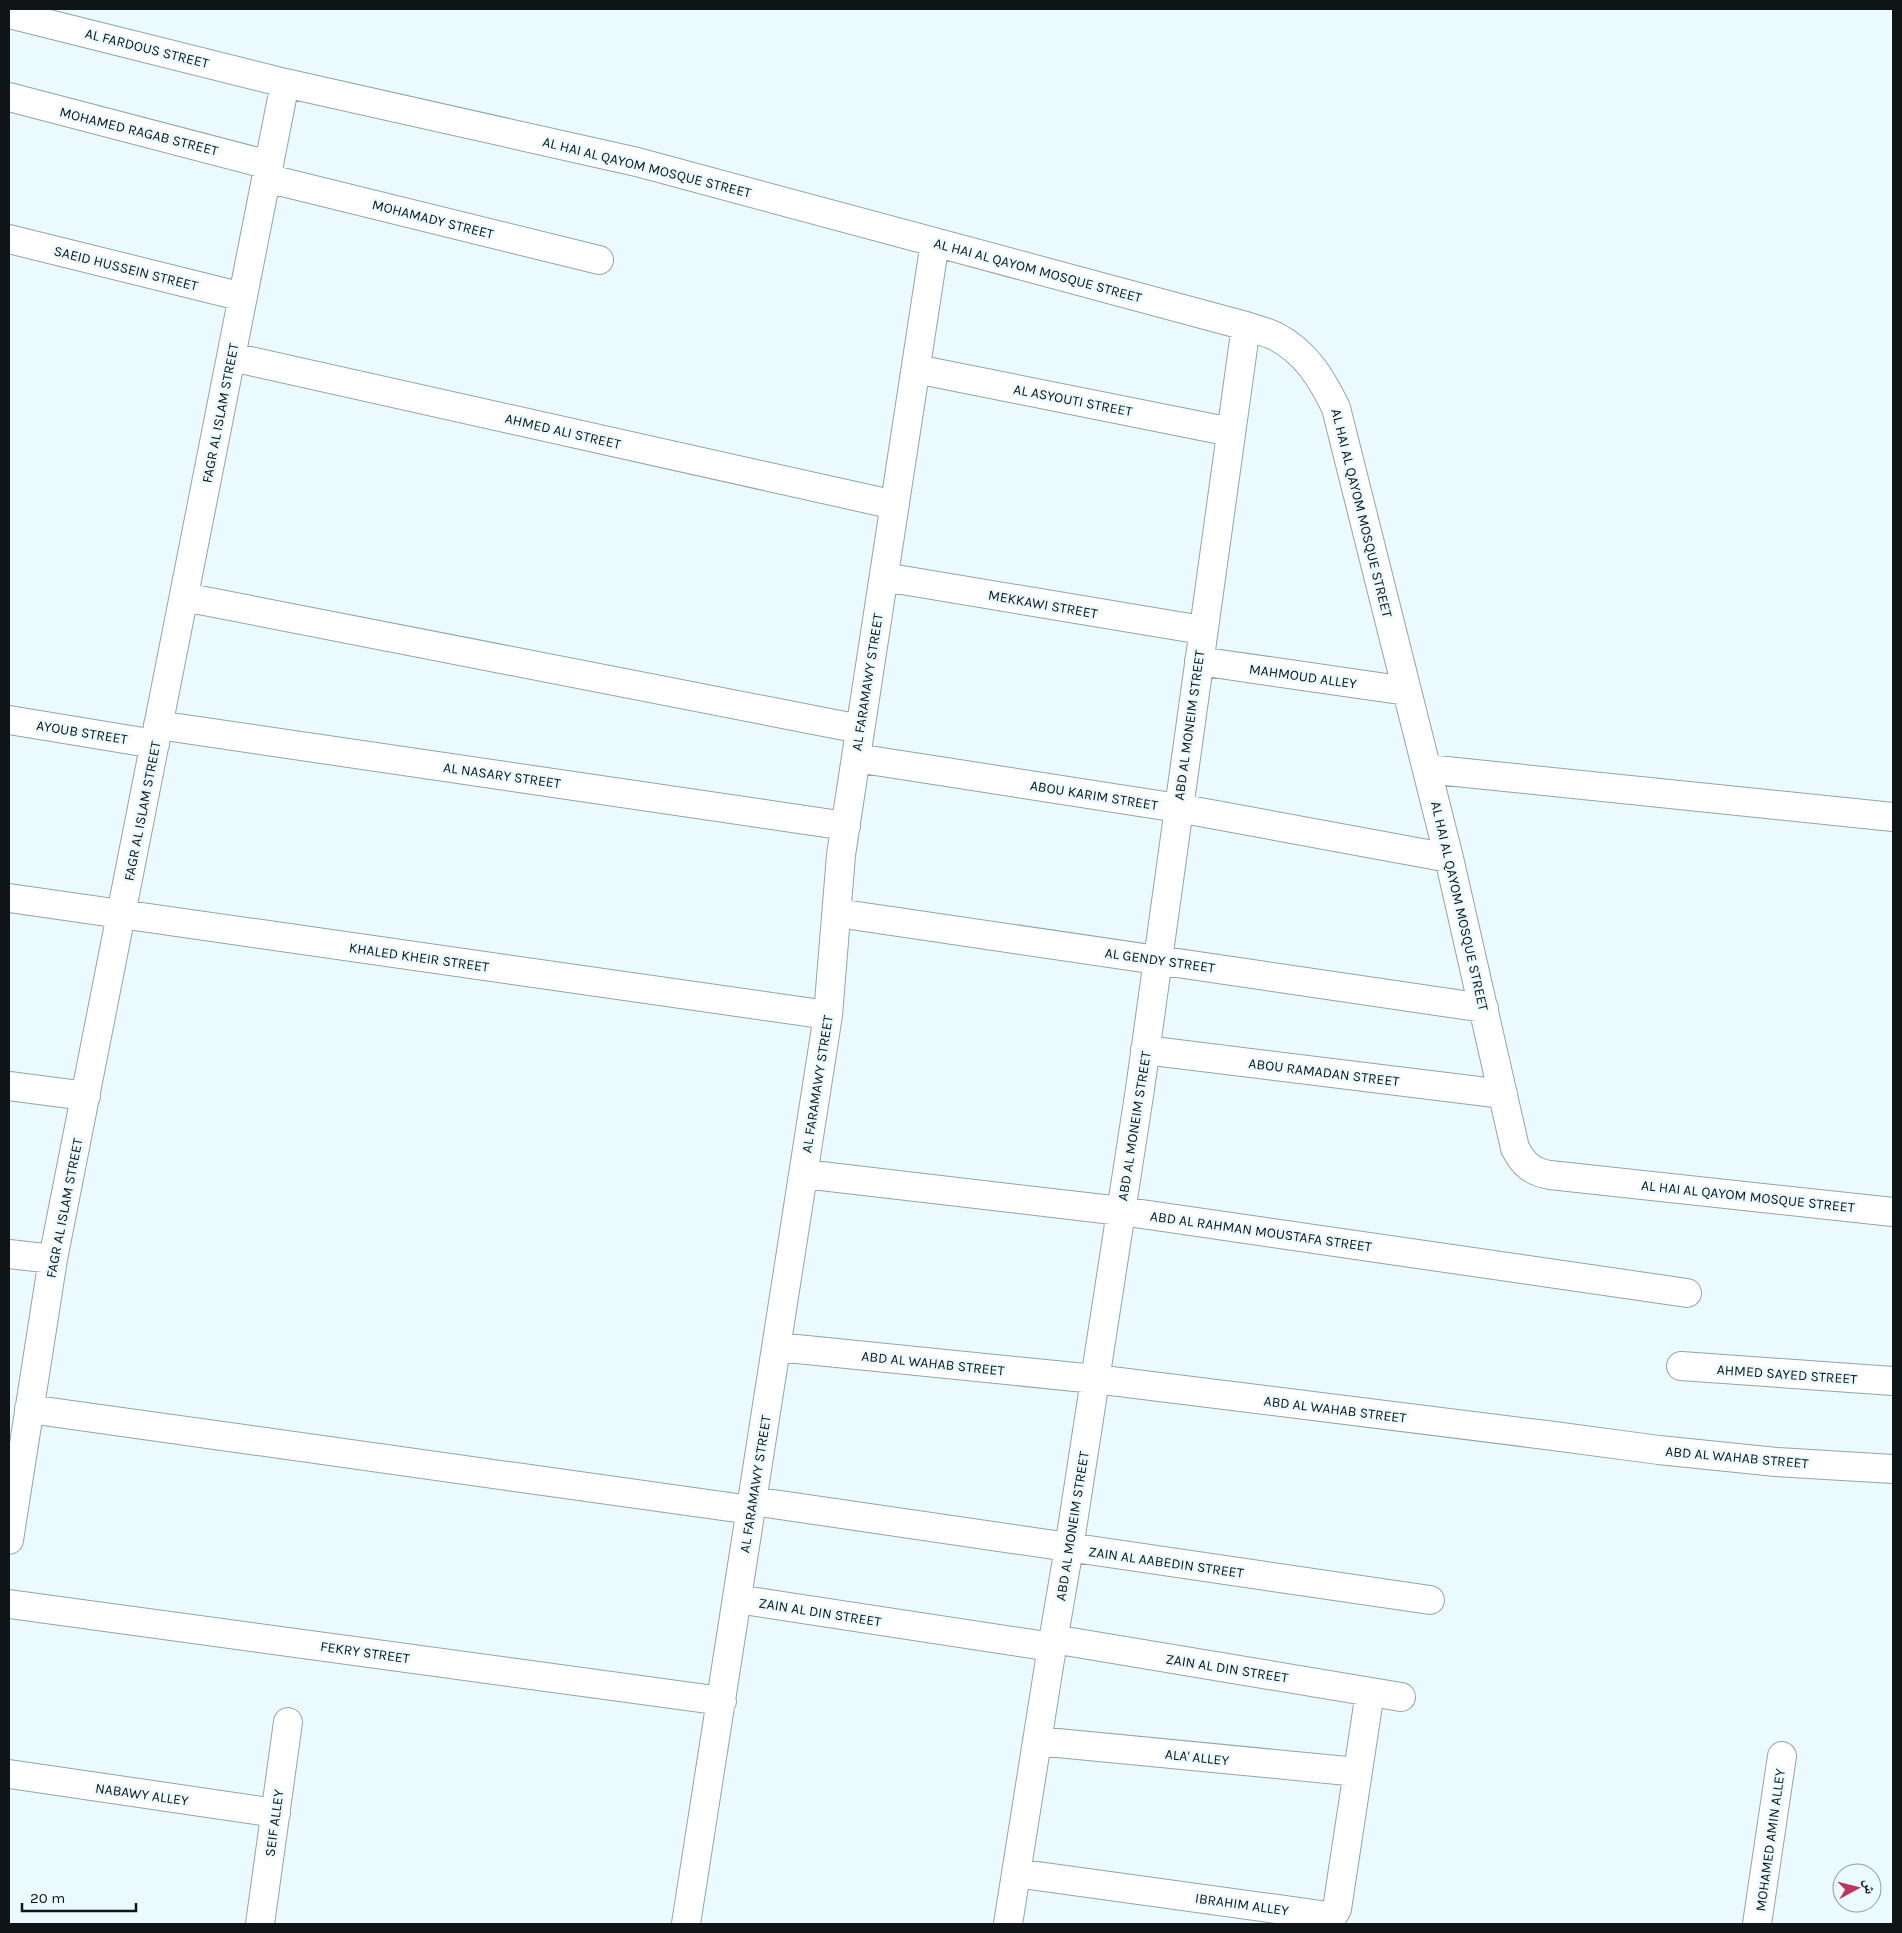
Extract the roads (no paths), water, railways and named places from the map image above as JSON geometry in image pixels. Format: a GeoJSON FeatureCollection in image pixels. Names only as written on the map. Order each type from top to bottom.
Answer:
{"type":"FeatureCollection","features":[{"type":"Feature","properties":{"kind":"street","name":"AL FARDOUS STREET"},"geometry":{"type":"LineString","coordinates":[[9,14],[286,83]]}},
{"type":"Feature","properties":{"kind":"street","name":"FAGR AL ISLAM STREET"},"geometry":{"type":"LineString","coordinates":[[9,1540],[53,1259],[286,83]]}},
{"type":"Feature","properties":{"kind":"street","name":"AL HAI AL QAYOM MOSQUE STREET"},"geometry":{"type":"LineString","coordinates":[[286,83],[637,162],[1246,326],[1276,336],[1302,355],[1322,379],[1336,408],[1449,858],[1515,1148],[1524,1163],[1538,1173],[1893,1212]]}},
{"type":"Feature","properties":{"kind":"street","name":"MOHAMED RAGAB STREET"},"geometry":{"type":"LineString","coordinates":[[9,97],[268,171]]}},
{"type":"Feature","properties":{"kind":"street","name":"MOHAMADY STREET"},"geometry":{"type":"LineString","coordinates":[[268,171],[599,260]]}},
{"type":"Feature","properties":{"kind":"street","name":"SAEID HUSSEIN STREET"},"geometry":{"type":"LineString","coordinates":[[9,239],[244,297]]}},
{"type":"Feature","properties":{"kind":"street","name":"AL FARAMAWY STREET"},"geometry":{"type":"LineString","coordinates":[[686,1924],[828,1015],[841,856],[935,242]]}},
{"type":"Feature","properties":{"kind":"street","name":"ABD AL MONEIM STREET"},"geometry":{"type":"LineString","coordinates":[[1008,1924],[1052,1643],[1069,1548],[1146,1050],[1202,630],[1246,326]]}},
{"type":"Feature","properties":{"kind":"street","name":"AHMED ALI STREET"},"geometry":{"type":"LineString","coordinates":[[232,357],[895,505]]}},
{"type":"Feature","properties":{"kind":"street","name":"AL ASYOUTI STREET"},"geometry":{"type":"LineString","coordinates":[[916,369],[1231,432]]}},
{"type":"Feature","properties":{"kind":"street","name":"MEKKAWI STREET"},"geometry":{"type":"LineString","coordinates":[[884,577],[1202,630]]}},
{"type":"Feature","properties":{"kind":"street"},"geometry":{"type":"LineString","coordinates":[[184,598],[860,729]]}},
{"type":"Feature","properties":{"kind":"street","name":"MAHMOUD ALLEY"},"geometry":{"type":"LineString","coordinates":[[1199,661],[1407,691]]}},
{"type":"Feature","properties":{"kind":"street","name":"AYOUB STREET"},"geometry":{"type":"LineString","coordinates":[[9,720],[156,734]]}},
{"type":"Feature","properties":{"kind":"street","name":"AL NASARY STREET"},"geometry":{"type":"LineString","coordinates":[[156,734],[846,826]]}},
{"type":"Feature","properties":{"kind":"street","name":"ABOU KARIM STREET"},"geometry":{"type":"LineString","coordinates":[[856,758],[1178,808],[1449,858]]}},
{"type":"Feature","properties":{"kind":"street"},"geometry":{"type":"LineString","coordinates":[[1427,769],[1893,817]]}},
{"type":"Feature","properties":{"kind":"street","name":"KHALED KHEIR STREET"},"geometry":{"type":"LineString","coordinates":[[9,898],[828,1015]]}},
{"type":"Feature","properties":{"kind":"street","name":"AL GENDY STREET"},"geometry":{"type":"LineString","coordinates":[[837,913],[1484,1008]]}},
{"type":"Feature","properties":{"kind":"street","name":"ABOU RAMADAN STREET"},"geometry":{"type":"LineString","coordinates":[[1146,1050],[1503,1094]]}},
{"type":"Feature","properties":{"kind":"street"},"geometry":{"type":"LineString","coordinates":[[9,1086],[86,1096]]}},
{"type":"Feature","properties":{"kind":"street","name":"ABD AL RAHMAN MOUSTAFA STREET"},"geometry":{"type":"LineString","coordinates":[[804,1174],[1121,1211],[1687,1293]]}},
{"type":"Feature","properties":{"kind":"street"},"geometry":{"type":"LineString","coordinates":[[9,1254],[53,1259]]}},
{"type":"Feature","properties":{"kind":"street","name":"ABD AL WAHAB STREET"},"geometry":{"type":"LineString","coordinates":[[777,1347],[1095,1379],[1659,1450],[1776,1462],[1893,1469]]}},
{"type":"Feature","properties":{"kind":"street","name":"AHMED SAYED STREET"},"geometry":{"type":"LineString","coordinates":[[1681,1366],[1893,1381]]}},
{"type":"Feature","properties":{"kind":"street","name":"ZAIN AL AABEDIN STREET"},"geometry":{"type":"LineString","coordinates":[[30,1409],[1069,1548],[1430,1600]]}},
{"type":"Feature","properties":{"kind":"street","name":"ZAIN AL DIN STREET"},"geometry":{"type":"LineString","coordinates":[[737,1600],[1052,1643],[1401,1697]]}},
{"type":"Feature","properties":{"kind":"street","name":"FEKRY STREET"},"geometry":{"type":"LineString","coordinates":[[9,1604],[722,1701]]}},
{"type":"Feature","properties":{"kind":"street","name":"IBRAHIM ALLEY"},"geometry":{"type":"LineString","coordinates":[[1016,1874],[1328,1916],[1334,1914],[1337,1909],[1370,1692]]}},
{"type":"Feature","properties":{"kind":"street","name":"SEIF ALLEY"},"geometry":{"type":"LineString","coordinates":[[260,1924],[288,1722]]}},
{"type":"Feature","properties":{"kind":"street","name":"ALA' ALLEY"},"geometry":{"type":"LineString","coordinates":[[1037,1741],[1358,1772]]}},
{"type":"Feature","properties":{"kind":"street","name":"MOHAMED AMIN ALLEY"},"geometry":{"type":"LineString","coordinates":[[1758,1924],[1782,1756]]}},
{"type":"Feature","properties":{"kind":"street","name":"NABAWY ALLEY"},"geometry":{"type":"LineString","coordinates":[[9,1774],[276,1813]]}}]}
